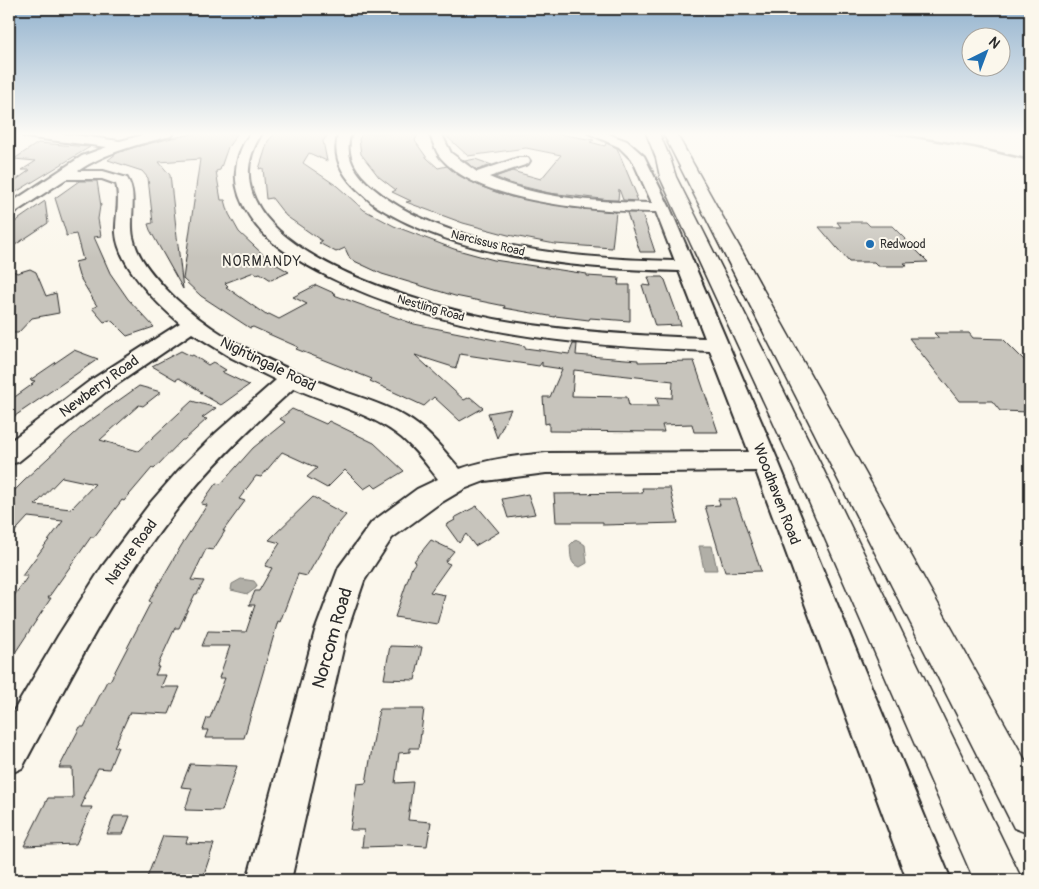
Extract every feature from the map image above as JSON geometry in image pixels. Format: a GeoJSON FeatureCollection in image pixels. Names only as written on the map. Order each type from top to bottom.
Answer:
{"type":"FeatureCollection","features":[{"type":"Feature","properties":{"kind":"highway"},"geometry":{"type":"LineString","coordinates":[[666,174],[810,472],[998,880]]}},
{"type":"Feature","properties":{"kind":"highway"},"geometry":{"type":"LineString","coordinates":[[691,174],[1030,812]]}},
{"type":"Feature","properties":{"kind":"highway"},"geometry":{"type":"LineString","coordinates":[[703,174],[708,190],[711,214]]}},
{"type":"Feature","properties":{"kind":"street","name":"Nestling Road"},"geometry":{"type":"LineString","coordinates":[[241,174],[241,184],[246,200],[256,216],[274,235],[293,250],[331,272],[362,286],[417,306],[474,320],[536,332],[615,341],[718,345]]}},
{"type":"Feature","properties":{"kind":"street","name":"Narcissus Road"},"geometry":{"type":"LineString","coordinates":[[350,174],[377,200],[422,224],[476,241],[540,255],[620,264],[686,266]]}},
{"type":"Feature","properties":{"kind":"street"},"geometry":{"type":"LineString","coordinates":[[472,174],[519,193],[574,203],[630,208],[662,208]]}},
{"type":"Feature","properties":{"kind":"street"},"geometry":{"type":"LineString","coordinates":[[477,177],[484,174]]}},
{"type":"Feature","properties":{"kind":"street","name":"Woodhaven Road"},"geometry":{"type":"LineString","coordinates":[[647,174],[765,461],[929,880]]}},
{"type":"Feature","properties":{"kind":"street","name":"Nightingale Road"},"geometry":{"type":"LineString","coordinates":[[61,176],[103,175],[122,182],[125,188],[123,217],[125,238],[132,257],[173,308],[194,324],[250,359],[291,379],[387,417],[412,433],[433,454],[455,482]]}},
{"type":"Feature","properties":{"kind":"street"},"geometry":{"type":"LineString","coordinates":[[9,210],[61,176]]}},
{"type":"Feature","properties":{"kind":"street","name":"Newberry Road"},"geometry":{"type":"LineString","coordinates":[[9,455],[96,386],[194,324]]}},
{"type":"Feature","properties":{"kind":"street","name":"Nature Road"},"geometry":{"type":"LineString","coordinates":[[9,755],[97,598],[152,521],[186,479],[216,447],[291,379]]}},
{"type":"Feature","properties":{"kind":"street","name":"Norcom Road"},"geometry":{"type":"LineString","coordinates":[[269,880],[331,631],[350,576],[382,530],[427,497],[455,482],[481,472],[513,466],[546,463],[765,461]]}},
{"type":"Feature","properties":{"kind":"shaded area"},"geometry":{"type":"Polygon","coordinates":[[[578,540],[585,545],[587,563],[580,567],[572,562],[570,552],[570,545],[578,540]]]}},
{"type":"Feature","properties":{"kind":"shaded area"},"geometry":{"type":"Polygon","coordinates":[[[699,546],[712,546],[717,570],[704,570],[699,546]]]}},
{"type":"Feature","properties":{"kind":"shaded area"},"geometry":{"type":"Polygon","coordinates":[[[241,579],[254,581],[257,585],[256,588],[248,594],[231,590],[232,584],[241,579]]]}},
{"type":"Feature","properties":{"kind":"building"},"geometry":{"type":"Polygon","coordinates":[[[24,174],[45,174],[11,195],[9,185],[24,174]]]}},
{"type":"Feature","properties":{"kind":"building"},"geometry":{"type":"Polygon","coordinates":[[[145,174],[170,175],[183,289],[148,224],[153,223],[148,178],[145,174]]]}},
{"type":"Feature","properties":{"kind":"building"},"geometry":{"type":"Polygon","coordinates":[[[198,174],[217,174],[221,200],[225,200],[229,214],[239,232],[269,260],[289,272],[271,280],[260,273],[254,272],[225,283],[228,286],[226,287],[266,315],[269,314],[279,319],[307,304],[293,297],[316,285],[336,294],[334,295],[414,324],[525,346],[525,348],[569,354],[573,344],[577,344],[576,355],[638,360],[638,362],[694,361],[718,432],[694,432],[692,424],[662,425],[664,432],[549,431],[549,423],[545,424],[543,397],[550,397],[562,369],[542,366],[542,362],[539,366],[460,354],[456,368],[415,355],[464,400],[470,397],[483,408],[460,421],[434,397],[424,406],[370,381],[372,379],[296,349],[298,347],[253,327],[250,328],[201,296],[183,279],[198,174]],[[574,370],[572,396],[627,397],[629,406],[659,406],[656,397],[672,398],[673,381],[574,370]]]}},
{"type":"Feature","properties":{"kind":"building"},"geometry":{"type":"Polygon","coordinates":[[[264,174],[320,174],[337,186],[364,210],[394,226],[454,249],[494,260],[587,274],[587,276],[619,278],[618,285],[630,285],[630,321],[555,317],[504,308],[505,306],[455,296],[382,274],[350,259],[345,248],[336,252],[319,243],[322,241],[286,216],[272,198],[266,199],[264,174]]]}},
{"type":"Feature","properties":{"kind":"building"},"geometry":{"type":"Polygon","coordinates":[[[377,174],[457,174],[482,187],[511,197],[573,208],[616,212],[612,248],[555,244],[508,235],[463,223],[406,202],[411,201],[392,192],[396,190],[377,174]]]}},
{"type":"Feature","properties":{"kind":"building"},"geometry":{"type":"Polygon","coordinates":[[[502,174],[525,174],[541,179],[545,174],[628,174],[637,196],[635,196],[637,201],[623,200],[619,189],[618,200],[611,200],[549,193],[509,183],[495,177],[502,174]]]}},
{"type":"Feature","properties":{"kind":"building"},"geometry":{"type":"Polygon","coordinates":[[[79,181],[97,181],[101,206],[98,219],[101,236],[94,237],[110,273],[128,299],[154,327],[127,336],[110,320],[104,322],[92,308],[97,306],[79,276],[75,262],[83,260],[76,234],[66,236],[55,198],[79,181]]]}},
{"type":"Feature","properties":{"kind":"building"},"geometry":{"type":"Polygon","coordinates":[[[45,201],[48,223],[9,249],[9,226],[45,201]]]}},
{"type":"Feature","properties":{"kind":"building"},"geometry":{"type":"Polygon","coordinates":[[[627,213],[642,213],[655,252],[640,252],[627,213]]]}},
{"type":"Feature","properties":{"kind":"building","name":"Redwood"},"geometry":{"type":"Polygon","coordinates":[[[837,222],[866,222],[870,226],[892,226],[928,262],[904,263],[907,266],[878,266],[874,262],[849,262],[819,227],[841,227],[837,222]]]}},
{"type":"Feature","properties":{"kind":"building"},"geometry":{"type":"Polygon","coordinates":[[[9,269],[17,273],[30,269],[36,272],[46,296],[56,293],[59,313],[32,318],[18,333],[9,333],[9,313],[14,301],[9,284],[9,269]]]}},
{"type":"Feature","properties":{"kind":"building"},"geometry":{"type":"Polygon","coordinates":[[[648,277],[662,277],[665,280],[681,325],[655,326],[642,285],[651,286],[648,277]]]}},
{"type":"Feature","properties":{"kind":"building"},"geometry":{"type":"Polygon","coordinates":[[[934,333],[969,333],[973,338],[1003,339],[1030,366],[1030,412],[1000,411],[992,401],[959,401],[909,338],[939,338],[934,333]]]}},
{"type":"Feature","properties":{"kind":"building"},"geometry":{"type":"Polygon","coordinates":[[[74,350],[98,359],[9,420],[9,401],[35,381],[30,380],[74,350]]]}},
{"type":"Feature","properties":{"kind":"building"},"geometry":{"type":"Polygon","coordinates":[[[181,351],[191,356],[193,355],[208,365],[213,362],[226,370],[222,372],[249,385],[221,405],[179,378],[176,380],[152,366],[181,351]]]}},
{"type":"Feature","properties":{"kind":"building"},"geometry":{"type":"Polygon","coordinates":[[[139,386],[161,392],[143,406],[139,405],[100,440],[138,451],[192,401],[216,408],[202,418],[207,419],[182,440],[154,469],[152,468],[124,501],[122,500],[94,537],[91,537],[48,598],[51,598],[9,662],[9,603],[28,576],[22,576],[63,521],[28,517],[9,538],[9,496],[84,425],[139,386]],[[62,477],[35,505],[71,509],[95,484],[62,477]]]}},
{"type":"Feature","properties":{"kind":"building"},"geometry":{"type":"Polygon","coordinates":[[[292,409],[326,424],[329,421],[374,443],[404,471],[376,488],[372,484],[364,489],[345,470],[327,488],[307,477],[317,468],[282,452],[261,477],[256,476],[239,499],[245,501],[223,531],[225,531],[213,550],[206,549],[191,580],[204,581],[197,594],[195,594],[179,628],[175,628],[157,667],[159,667],[155,675],[166,675],[161,687],[180,687],[169,714],[130,712],[114,747],[118,747],[109,769],[98,768],[83,798],[85,798],[81,807],[92,807],[76,844],[24,846],[48,798],[73,798],[72,768],[59,768],[80,727],[84,727],[107,681],[110,681],[151,602],[149,601],[207,505],[201,504],[216,483],[221,484],[253,448],[285,422],[280,419],[292,409]]]}},
{"type":"Feature","properties":{"kind":"building"},"geometry":{"type":"Polygon","coordinates":[[[511,409],[497,438],[488,413],[511,409]]]}},
{"type":"Feature","properties":{"kind":"building"},"geometry":{"type":"Polygon","coordinates":[[[642,488],[670,488],[678,523],[603,525],[603,522],[556,522],[554,494],[643,493],[642,488]]]}},
{"type":"Feature","properties":{"kind":"building"},"geometry":{"type":"Polygon","coordinates":[[[528,494],[535,514],[508,518],[502,499],[528,494]]]}},
{"type":"Feature","properties":{"kind":"building"},"geometry":{"type":"Polygon","coordinates":[[[313,497],[346,515],[334,529],[307,576],[298,574],[280,622],[278,621],[244,738],[205,738],[208,730],[203,730],[207,718],[210,718],[225,678],[219,678],[230,646],[202,646],[208,631],[246,632],[255,605],[249,605],[255,591],[259,591],[272,568],[265,566],[280,543],[269,540],[313,497]]]}},
{"type":"Feature","properties":{"kind":"building"},"geometry":{"type":"Polygon","coordinates":[[[718,499],[736,499],[761,571],[725,572],[705,506],[720,505],[718,499]]]}},
{"type":"Feature","properties":{"kind":"building"},"geometry":{"type":"Polygon","coordinates":[[[477,506],[499,532],[475,546],[466,534],[459,543],[446,525],[455,520],[454,518],[477,506]]]}},
{"type":"Feature","properties":{"kind":"building"},"geometry":{"type":"Polygon","coordinates":[[[431,540],[454,551],[445,562],[450,564],[430,592],[445,595],[437,624],[395,617],[412,567],[416,562],[414,561],[431,540]]]}},
{"type":"Feature","properties":{"kind":"building"},"geometry":{"type":"Polygon","coordinates":[[[390,646],[422,647],[415,680],[384,679],[390,646]]]}},
{"type":"Feature","properties":{"kind":"building"},"geometry":{"type":"Polygon","coordinates":[[[379,709],[424,709],[419,748],[410,748],[410,752],[399,753],[395,783],[413,782],[408,820],[431,822],[427,846],[394,844],[394,846],[362,847],[364,830],[350,830],[357,784],[366,783],[379,709]]]}},
{"type":"Feature","properties":{"kind":"building"},"geometry":{"type":"Polygon","coordinates":[[[190,764],[237,766],[222,811],[185,810],[192,788],[181,787],[190,764]]]}},
{"type":"Feature","properties":{"kind":"building"},"geometry":{"type":"Polygon","coordinates":[[[114,816],[130,816],[123,834],[107,834],[114,816]]]}},
{"type":"Feature","properties":{"kind":"building"},"geometry":{"type":"Polygon","coordinates":[[[163,836],[188,837],[186,843],[214,844],[202,880],[146,880],[163,836]]]}},
{"type":"Feature","properties":{"kind":"place","name":"Redwood"},"geometry":{"type":"Point","coordinates":[870,244]}},
{"type":"Feature","properties":{"kind":"district","name":"NORMANDY"},"geometry":{"type":"Point","coordinates":[262,261]}}]}
